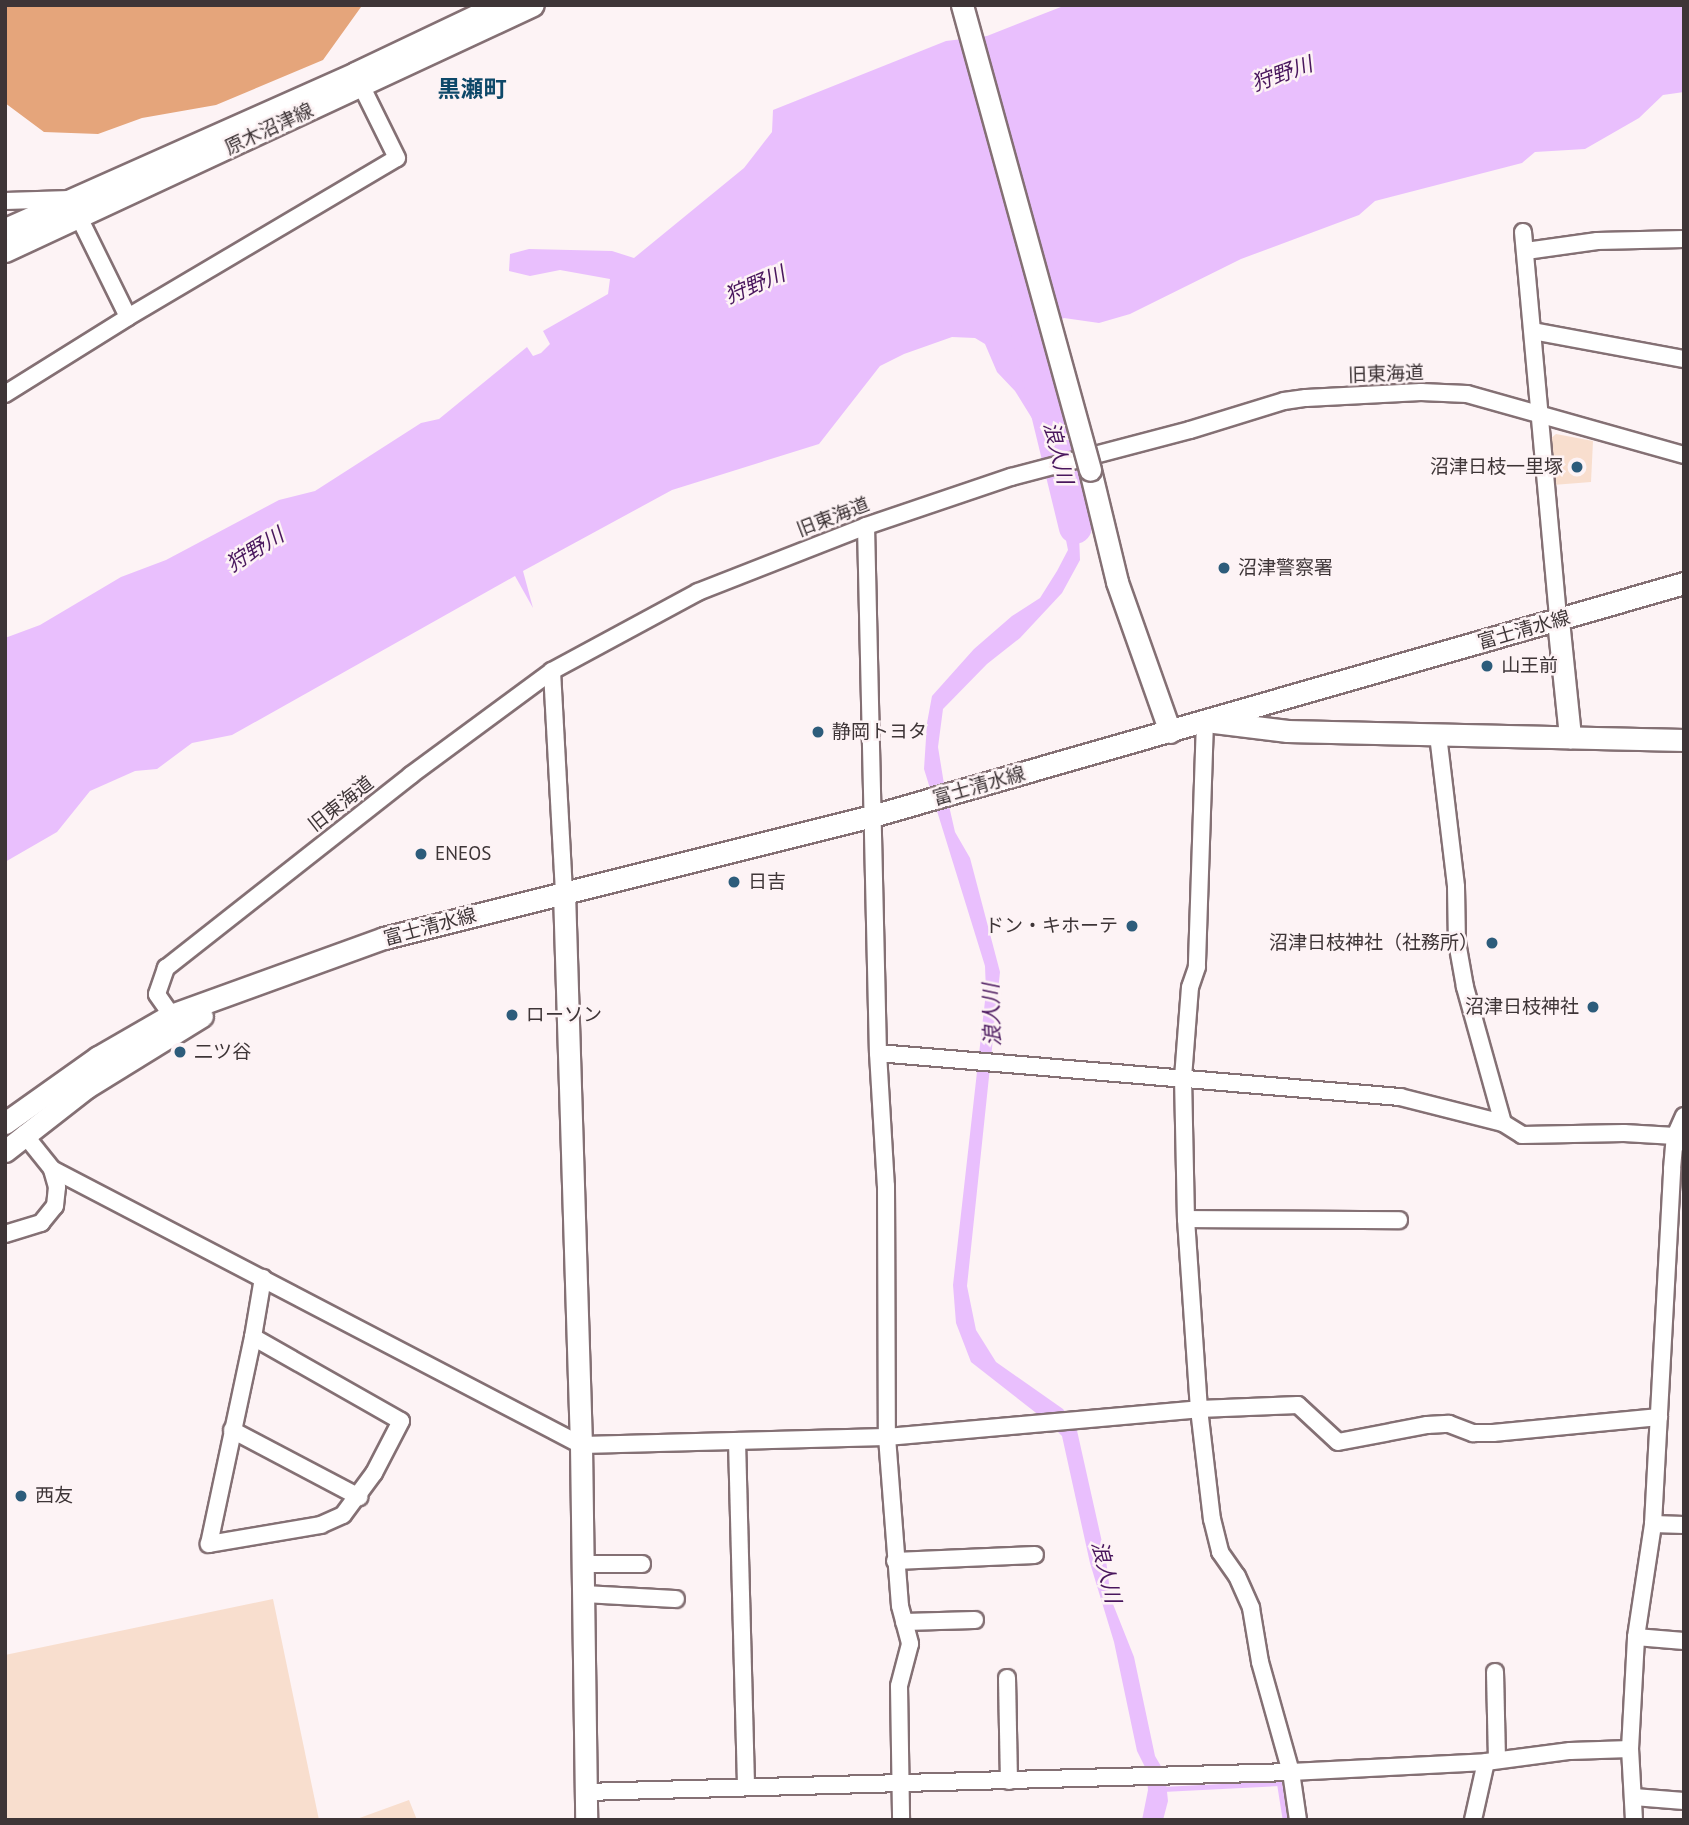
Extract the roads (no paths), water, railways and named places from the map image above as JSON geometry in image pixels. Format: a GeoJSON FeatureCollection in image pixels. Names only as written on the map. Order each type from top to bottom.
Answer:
{"type":"FeatureCollection","features":[{"type":"Feature","properties":{"kind":"main road","name":"原木沼津線"},"geometry":{"type":"LineString","coordinates":[[358,80],[498,5]]}},
{"type":"Feature","properties":{"kind":"main road","name":"原木沼津線"},"geometry":{"type":"LineString","coordinates":[[5,229],[74,208],[358,80],[533,5]]}},
{"type":"Feature","properties":{"kind":"main road"},"geometry":{"type":"LineString","coordinates":[[962,5],[1090,470],[1117,583],[1170,732]]}},
{"type":"Feature","properties":{"kind":"main road","name":"原木沼津線"},"geometry":{"type":"LineString","coordinates":[[5,251],[74,208]]}},
{"type":"Feature","properties":{"kind":"main road","name":"富士清水線"},"geometry":{"type":"LineString","coordinates":[[5,1123],[97,1057],[175,1021],[384,938],[872,816],[1684,583]]}},
{"type":"Feature","properties":{"kind":"main road"},"geometry":{"type":"LineString","coordinates":[[1558,620],[1570,737]]}},
{"type":"Feature","properties":{"kind":"main road"},"geometry":{"type":"LineString","coordinates":[[1205,721],[1287,731],[1684,740]]}},
{"type":"Feature","properties":{"kind":"main road"},"geometry":{"type":"LineString","coordinates":[[564,892],[581,1445],[586,1820]]}},
{"type":"Feature","properties":{"kind":"main road","name":"富士清水線"},"geometry":{"type":"LineString","coordinates":[[5,1151],[175,1021]]}},
{"type":"Feature","properties":{"kind":"street"},"geometry":{"type":"LineString","coordinates":[[5,394],[128,317],[397,158],[358,80]]}},
{"type":"Feature","properties":{"kind":"street"},"geometry":{"type":"LineString","coordinates":[[5,201],[74,208],[128,317]]}},
{"type":"Feature","properties":{"kind":"street"},"geometry":{"type":"LineString","coordinates":[[1523,232],[1558,620]]}},
{"type":"Feature","properties":{"kind":"street"},"geometry":{"type":"LineString","coordinates":[[1526,251],[1597,241],[1684,239]]}},
{"type":"Feature","properties":{"kind":"street"},"geometry":{"type":"LineString","coordinates":[[1533,331],[1684,359]]}},
{"type":"Feature","properties":{"kind":"street","name":"旧東海道"},"geometry":{"type":"LineString","coordinates":[[175,1021],[157,994],[166,968],[411,775],[551,671],[698,592],[866,526],[1011,477],[1190,430],[1284,401],[1421,392],[1467,394],[1684,455]]}},
{"type":"Feature","properties":{"kind":"street"},"geometry":{"type":"LineString","coordinates":[[866,526],[878,1053],[886,1186],[887,1437],[895,1561],[910,1644],[899,1686],[901,1820]]}},
{"type":"Feature","properties":{"kind":"street"},"geometry":{"type":"LineString","coordinates":[[551,671],[564,892]]}},
{"type":"Feature","properties":{"kind":"street"},"geometry":{"type":"LineString","coordinates":[[1205,721],[1197,967],[1190,987],[1183,1076],[1186,1219],[1199,1409],[1212,1519],[1220,1552],[1237,1576],[1251,1608],[1260,1662],[1279,1721],[1291,1772],[1298,1820]]}},
{"type":"Feature","properties":{"kind":"street"},"geometry":{"type":"LineString","coordinates":[[1438,735],[1456,887],[1457,942],[1465,987],[1503,1123]]}},
{"type":"Feature","properties":{"kind":"street"},"geometry":{"type":"LineString","coordinates":[[878,1053],[1183,1076],[1400,1097],[1503,1123],[1522,1135],[1624,1133],[1679,1140]]}},
{"type":"Feature","properties":{"kind":"street"},"geometry":{"type":"LineString","coordinates":[[1634,1820],[1630,1749],[1636,1637],[1653,1524],[1679,1140],[1684,1116]]}},
{"type":"Feature","properties":{"kind":"street"},"geometry":{"type":"LineString","coordinates":[[5,1234],[40,1223],[55,1206],[57,1187],[52,1169],[24,1134]]}},
{"type":"Feature","properties":{"kind":"street"},"geometry":{"type":"LineString","coordinates":[[52,1169],[581,1445],[887,1437],[1199,1409],[1298,1405],[1338,1442],[1427,1425],[1449,1424],[1473,1433],[1493,1433],[1659,1417]]}},
{"type":"Feature","properties":{"kind":"street"},"geometry":{"type":"LineString","coordinates":[[1186,1219],[1399,1220]]}},
{"type":"Feature","properties":{"kind":"street"},"geometry":{"type":"LineString","coordinates":[[253,1337],[401,1421],[359,1497],[343,1515],[321,1525],[209,1544],[253,1337],[262,1278]]}},
{"type":"Feature","properties":{"kind":"street"},"geometry":{"type":"LineString","coordinates":[[232,1430],[359,1497]]}},
{"type":"Feature","properties":{"kind":"street"},"geometry":{"type":"LineString","coordinates":[[737,1441],[747,1786]]}},
{"type":"Feature","properties":{"kind":"street"},"geometry":{"type":"LineString","coordinates":[[1653,1524],[1684,1525]]}},
{"type":"Feature","properties":{"kind":"street"},"geometry":{"type":"LineString","coordinates":[[895,1561],[1035,1555]]}},
{"type":"Feature","properties":{"kind":"street"},"geometry":{"type":"LineString","coordinates":[[582,1564],[642,1564]]}},
{"type":"Feature","properties":{"kind":"street"},"geometry":{"type":"LineString","coordinates":[[583,1594],[676,1599]]}},
{"type":"Feature","properties":{"kind":"street"},"geometry":{"type":"LineString","coordinates":[[904,1622],[975,1620]]}},
{"type":"Feature","properties":{"kind":"street"},"geometry":{"type":"LineString","coordinates":[[1636,1637],[1684,1641]]}},
{"type":"Feature","properties":{"kind":"street"},"geometry":{"type":"LineString","coordinates":[[1473,1820],[1492,1761],[1495,1672]]}},
{"type":"Feature","properties":{"kind":"street"},"geometry":{"type":"LineString","coordinates":[[1007,1678],[1009,1781]]}},
{"type":"Feature","properties":{"kind":"street"},"geometry":{"type":"LineString","coordinates":[[585,1792],[1291,1772],[1492,1761],[1570,1751],[1630,1749]]}},
{"type":"Feature","properties":{"kind":"street"},"geometry":{"type":"LineString","coordinates":[[1634,1797],[1684,1801]]}},
{"type":"Feature","properties":{"kind":"water","name":"狩野川"},"geometry":{"type":"Polygon","coordinates":[[[1066,5],[1684,5],[1684,92],[1663,95],[1639,118],[1585,149],[1535,152],[1522,163],[1375,201],[1359,215],[1241,259],[1130,314],[1099,323],[1064,318],[1041,329],[1035,339],[1032,387],[1038,392],[1043,414],[1033,420],[1015,391],[997,372],[985,344],[975,338],[952,337],[904,354],[880,366],[819,444],[672,490],[523,571],[533,608],[515,576],[232,735],[192,743],[157,769],[135,771],[90,791],[57,832],[5,862],[5,638],[40,625],[121,577],[166,560],[279,500],[315,491],[421,423],[439,419],[527,347],[533,356],[541,353],[550,344],[543,331],[608,294],[610,279],[560,270],[530,276],[509,271],[510,254],[529,249],[612,251],[634,258],[744,168],[772,132],[773,110],[946,41],[987,36],[1066,5]]]}},
{"type":"Feature","properties":{"kind":"water"},"geometry":{"type":"Polygon","coordinates":[[[1067,484],[1079,534],[1080,560],[1062,593],[1020,638],[987,664],[943,709],[938,747],[955,832],[970,858],[1000,972],[967,1286],[976,1330],[996,1362],[1063,1409],[1076,1426],[1106,1560],[1111,1599],[1134,1657],[1155,1756],[1165,1773],[1168,1801],[1163,1820],[1142,1820],[1148,1790],[1146,1769],[1137,1751],[1114,1642],[1090,1563],[1062,1436],[971,1362],[956,1323],[953,1285],[986,992],[985,966],[924,769],[927,723],[932,696],[974,649],[1012,616],[1040,598],[1057,571],[1068,550],[1056,490],[1067,484]]]}},
{"type":"Feature","properties":{"kind":"waterway","name":"浪人川"},"geometry":{"type":"LineString","coordinates":[[1023,314],[1075,527]]}},
{"type":"Feature","properties":{"kind":"waterway"},"geometry":{"type":"LineString","coordinates":[[1162,1789],[1279,1783],[1285,1820]]}},
{"type":"Feature","properties":{"kind":"place","name":"沼津日枝一里塚"},"geometry":{"type":"Point","coordinates":[1577,467]}},
{"type":"Feature","properties":{"kind":"place","name":"沼津警察署"},"geometry":{"type":"Point","coordinates":[1224,568]}},
{"type":"Feature","properties":{"kind":"place","name":"山王前"},"geometry":{"type":"Point","coordinates":[1487,666]}},
{"type":"Feature","properties":{"kind":"place","name":"静岡トヨタ"},"geometry":{"type":"Point","coordinates":[818,732]}},
{"type":"Feature","properties":{"kind":"place","name":"ENEOS"},"geometry":{"type":"Point","coordinates":[421,854]}},
{"type":"Feature","properties":{"kind":"place","name":"日吉"},"geometry":{"type":"Point","coordinates":[734,882]}},
{"type":"Feature","properties":{"kind":"place","name":"ドン・キホーテ"},"geometry":{"type":"Point","coordinates":[1132,926]}},
{"type":"Feature","properties":{"kind":"place","name":"沼津日枝神社（社務所）"},"geometry":{"type":"Point","coordinates":[1492,943]}},
{"type":"Feature","properties":{"kind":"place","name":"沼津日枝神社"},"geometry":{"type":"Point","coordinates":[1593,1007]}},
{"type":"Feature","properties":{"kind":"place","name":"ローソン"},"geometry":{"type":"Point","coordinates":[512,1015]}},
{"type":"Feature","properties":{"kind":"place","name":"二ツ谷"},"geometry":{"type":"Point","coordinates":[180,1052]}},
{"type":"Feature","properties":{"kind":"place","name":"西友"},"geometry":{"type":"Point","coordinates":[21,1496]}},
{"type":"Feature","properties":{"kind":"district","name":"黒瀬町"},"geometry":{"type":"Point","coordinates":[472,89]}}]}
